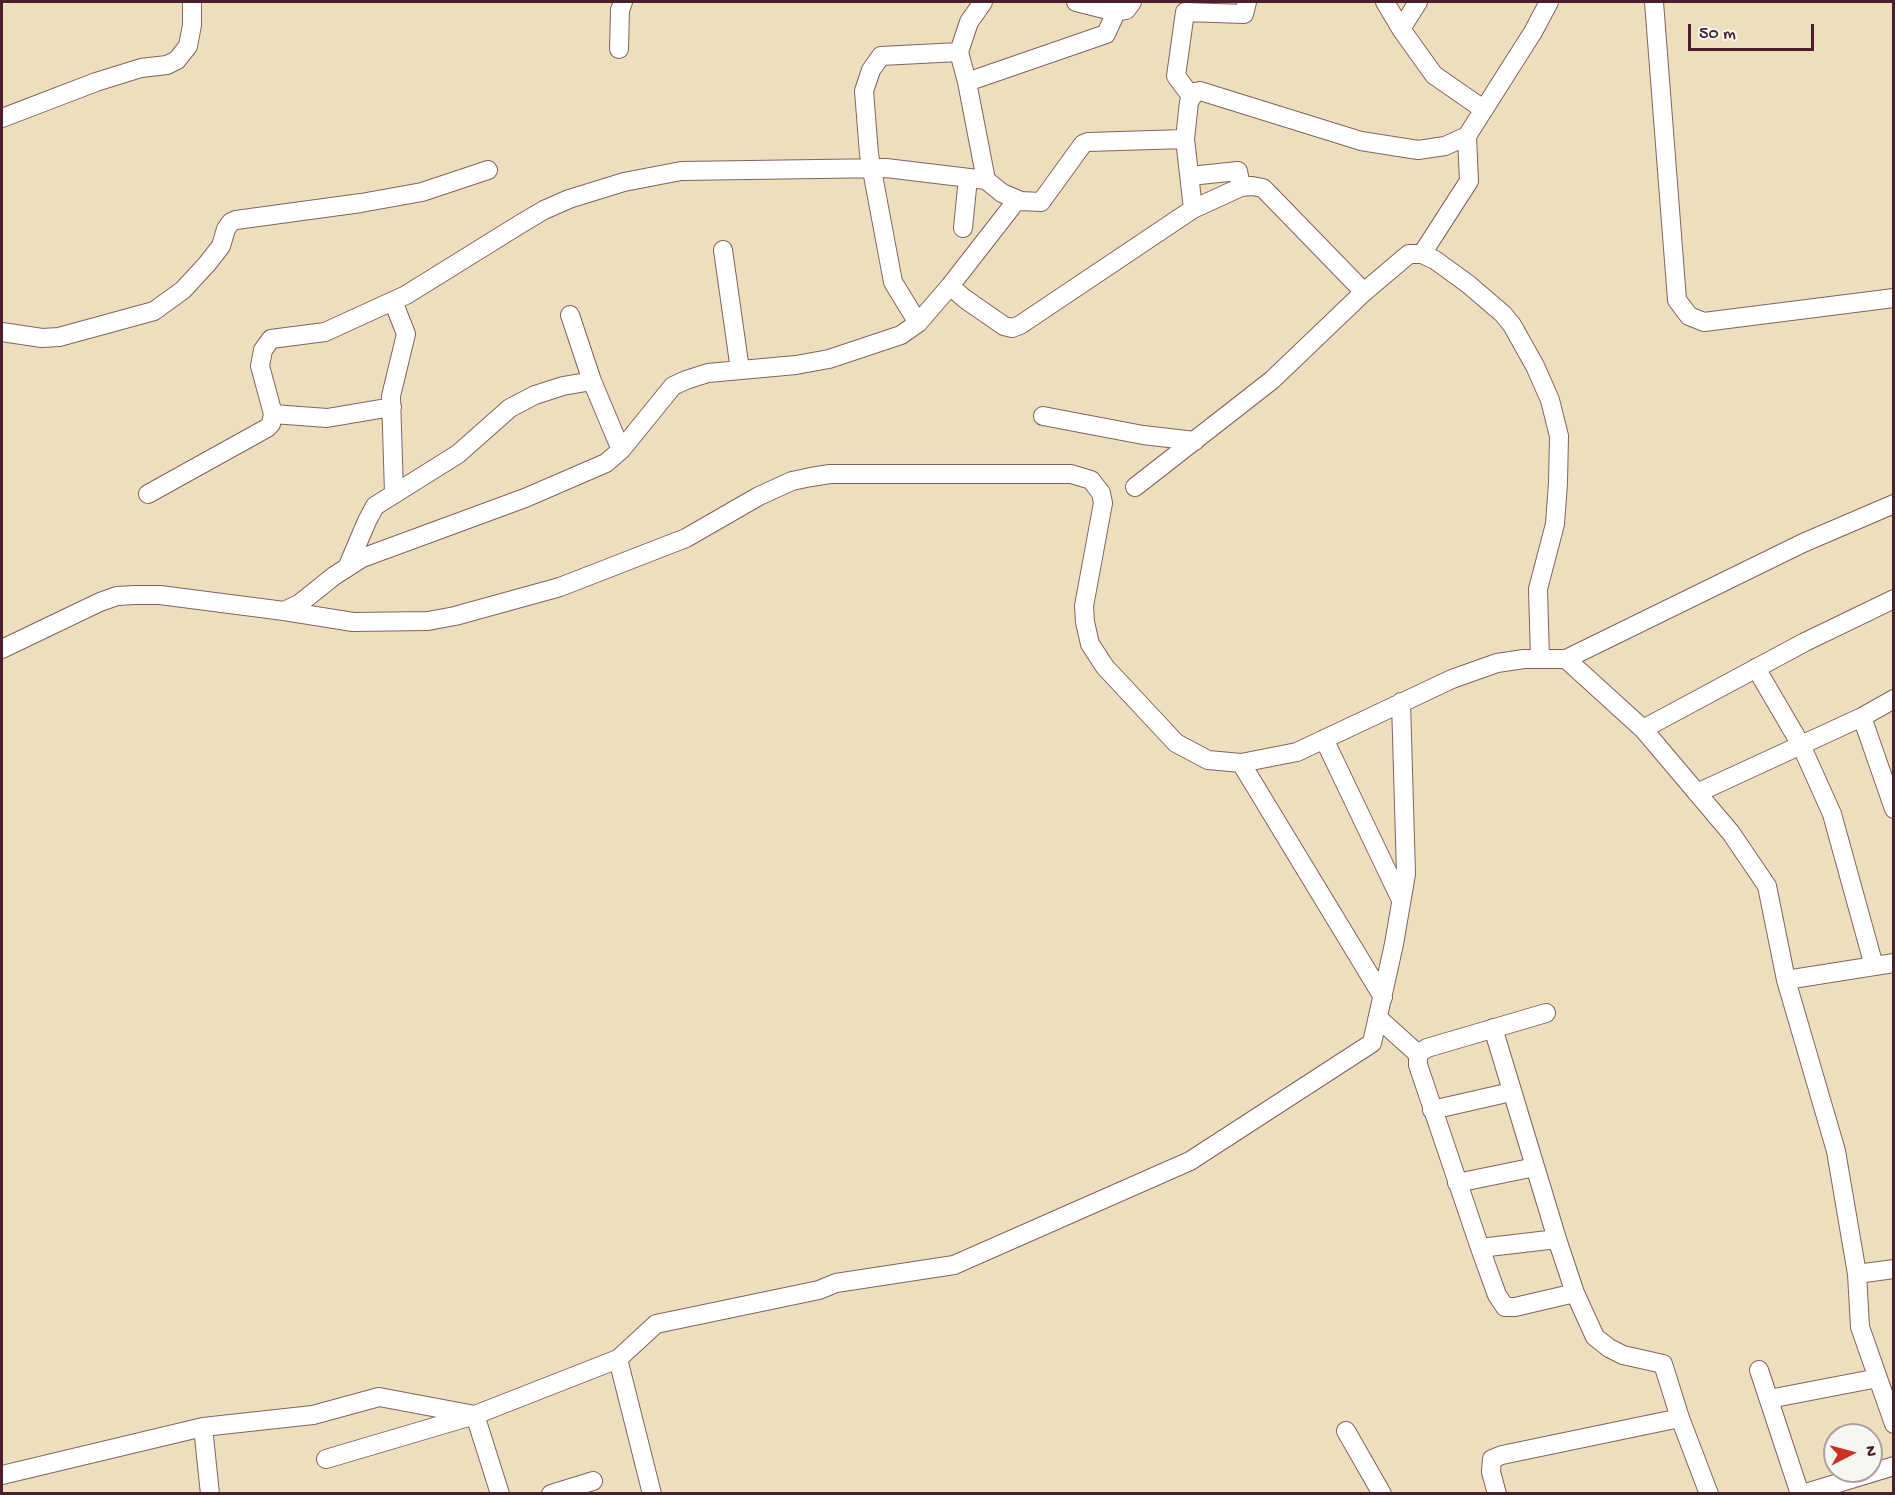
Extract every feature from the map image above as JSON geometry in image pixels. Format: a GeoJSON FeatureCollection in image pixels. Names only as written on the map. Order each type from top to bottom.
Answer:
{"type":"FeatureCollection","features":[{"type":"Feature","properties":{"kind":"street"},"geometry":{"type":"LineString","coordinates":[[2,118],[96,82],[141,68],[167,65],[177,60],[188,46],[192,26],[192,2]]}},
{"type":"Feature","properties":{"kind":"street"},"geometry":{"type":"LineString","coordinates":[[619,49],[620,10],[623,2]]}},
{"type":"Feature","properties":{"kind":"street"},"geometry":{"type":"LineString","coordinates":[[983,2],[969,22],[959,52],[986,180]]}},
{"type":"Feature","properties":{"kind":"street"},"geometry":{"type":"LineString","coordinates":[[1076,2],[1116,12],[1126,10],[1132,2]]}},
{"type":"Feature","properties":{"kind":"street"},"geometry":{"type":"LineString","coordinates":[[1191,96],[1176,76],[1185,12],[1244,14],[1247,2]]}},
{"type":"Feature","properties":{"kind":"street"},"geometry":{"type":"LineString","coordinates":[[1385,2],[1434,75],[1483,109]]}},
{"type":"Feature","properties":{"kind":"street"},"geometry":{"type":"LineString","coordinates":[[1401,29],[1418,2]]}},
{"type":"Feature","properties":{"kind":"street"},"geometry":{"type":"LineString","coordinates":[[1422,254],[1469,182],[1467,136],[1533,32],[1548,2]]}},
{"type":"Feature","properties":{"kind":"street"},"geometry":{"type":"LineString","coordinates":[[1654,2],[1677,300],[1689,316],[1704,322],[1893,298]]}},
{"type":"Feature","properties":{"kind":"street"},"geometry":{"type":"LineString","coordinates":[[967,82],[1106,34],[1116,12]]}},
{"type":"Feature","properties":{"kind":"street"},"geometry":{"type":"LineString","coordinates":[[918,323],[893,282],[872,168],[864,91],[871,70],[880,56],[959,52]]}},
{"type":"Feature","properties":{"kind":"street"},"geometry":{"type":"LineString","coordinates":[[1193,209],[1185,139],[1189,102],[1195,92],[1207,92],[1361,141],[1418,150],[1445,146],[1467,136]]}},
{"type":"Feature","properties":{"kind":"street"},"geometry":{"type":"LineString","coordinates":[[148,494],[271,424],[273,414],[260,366],[263,351],[271,339],[326,332],[406,295],[544,210],[569,199],[624,182],[681,171],[886,168],[986,180],[1002,193],[1017,200],[1041,202],[1083,144],[1185,139]]}},
{"type":"Feature","properties":{"kind":"street"},"geometry":{"type":"LineString","coordinates":[[2,332],[42,338],[59,337],[154,311],[183,290],[207,264],[221,246],[226,229],[231,222],[236,220],[422,192],[488,170]]}},
{"type":"Feature","properties":{"kind":"street"},"geometry":{"type":"LineString","coordinates":[[1190,176],[1238,171],[1241,187]]}},
{"type":"Feature","properties":{"kind":"street"},"geometry":{"type":"LineString","coordinates":[[963,228],[968,178]]}},
{"type":"Feature","properties":{"kind":"street"},"geometry":{"type":"LineString","coordinates":[[950,286],[964,299],[1004,326],[1012,328],[1020,326],[1193,209],[1241,187],[1252,186],[1263,188],[1364,292]]}},
{"type":"Feature","properties":{"kind":"street"},"geometry":{"type":"LineString","coordinates":[[284,611],[299,604],[362,558],[588,472],[606,463],[621,450],[673,387],[697,376],[829,359],[901,335],[918,323],[950,286],[1017,200]]}},
{"type":"Feature","properties":{"kind":"street"},"geometry":{"type":"LineString","coordinates":[[723,250],[740,370]]}},
{"type":"Feature","properties":{"kind":"street"},"geometry":{"type":"LineString","coordinates":[[1135,487],[1272,380],[1364,292],[1409,254],[1422,254],[1468,284],[1503,314],[1512,325],[1535,366],[1550,400],[1558,436],[1558,483],[1555,524],[1538,589],[1540,659]]}},
{"type":"Feature","properties":{"kind":"street"},"geometry":{"type":"LineString","coordinates":[[393,301],[406,334],[391,396],[394,493]]}},
{"type":"Feature","properties":{"kind":"street"},"geometry":{"type":"LineString","coordinates":[[570,315],[592,381],[621,450]]}},
{"type":"Feature","properties":{"kind":"street"},"geometry":{"type":"LineString","coordinates":[[347,568],[363,528],[375,506],[458,454],[510,408],[536,395],[563,386],[592,381]]}},
{"type":"Feature","properties":{"kind":"street"},"geometry":{"type":"LineString","coordinates":[[273,414],[327,418],[392,407]]}},
{"type":"Feature","properties":{"kind":"street"},"geometry":{"type":"LineString","coordinates":[[1043,416],[1143,435],[1195,441]]}},
{"type":"Feature","properties":{"kind":"street"},"geometry":{"type":"LineString","coordinates":[[2,650],[117,596],[160,595],[353,622],[428,621],[455,616],[560,587],[686,538],[759,496],[792,481],[830,474],[1071,474],[1090,480],[1101,493],[1103,503],[1084,606],[1090,644],[1105,667],[1176,743],[1208,760],[1241,763],[1297,752],[1452,679],[1497,663],[1524,659],[1566,659],[1803,543],[1893,504]]}},
{"type":"Feature","properties":{"kind":"street"},"geometry":{"type":"LineString","coordinates":[[1643,729],[1805,642],[1893,599]]}},
{"type":"Feature","properties":{"kind":"street"},"geometry":{"type":"LineString","coordinates":[[1566,659],[1643,729],[1731,833],[1767,886],[1786,980],[1836,1151],[1857,1274],[1860,1327],[1893,1420]]}},
{"type":"Feature","properties":{"kind":"street"},"geometry":{"type":"LineString","coordinates":[[1756,668],[1801,745],[1832,814],[1874,966]]}},
{"type":"Feature","properties":{"kind":"street"},"geometry":{"type":"LineString","coordinates":[[1696,793],[1862,717],[1893,699]]}},
{"type":"Feature","properties":{"kind":"street"},"geometry":{"type":"LineString","coordinates":[[326,1459],[475,1415],[618,1359],[656,1324],[819,1290],[836,1283],[954,1265],[1191,1161],[1372,1043],[1406,874],[1401,702]]}},
{"type":"Feature","properties":{"kind":"street"},"geometry":{"type":"LineString","coordinates":[[1862,717],[1893,809]]}},
{"type":"Feature","properties":{"kind":"street"},"geometry":{"type":"LineString","coordinates":[[1324,739],[1401,900]]}},
{"type":"Feature","properties":{"kind":"street"},"geometry":{"type":"LineString","coordinates":[[1241,763],[1383,997]]}},
{"type":"Feature","properties":{"kind":"street"},"geometry":{"type":"LineString","coordinates":[[1786,980],[1893,963]]}},
{"type":"Feature","properties":{"kind":"street"},"geometry":{"type":"LineString","coordinates":[[1418,1054],[1427,1048],[1546,1012]]}},
{"type":"Feature","properties":{"kind":"street"},"geometry":{"type":"LineString","coordinates":[[1378,1018],[1418,1054],[1418,1065],[1432,1110],[1497,1295],[1505,1306],[1515,1307],[1575,1293]]}},
{"type":"Feature","properties":{"kind":"street"},"geometry":{"type":"LineString","coordinates":[[1493,1028],[1575,1293],[1595,1336],[1609,1348],[1623,1355],[1663,1364],[1680,1418],[1709,1494]]}},
{"type":"Feature","properties":{"kind":"street"},"geometry":{"type":"LineString","coordinates":[[1432,1110],[1511,1092]]}},
{"type":"Feature","properties":{"kind":"street"},"geometry":{"type":"LineString","coordinates":[[1457,1183],[1535,1167]]}},
{"type":"Feature","properties":{"kind":"street"},"geometry":{"type":"LineString","coordinates":[[1480,1248],[1557,1239]]}},
{"type":"Feature","properties":{"kind":"street"},"geometry":{"type":"LineString","coordinates":[[1857,1274],[1893,1269]]}},
{"type":"Feature","properties":{"kind":"street"},"geometry":{"type":"LineString","coordinates":[[618,1359],[652,1494]]}},
{"type":"Feature","properties":{"kind":"street"},"geometry":{"type":"LineString","coordinates":[[1759,1370],[1801,1494],[1893,1467]]}},
{"type":"Feature","properties":{"kind":"street"},"geometry":{"type":"LineString","coordinates":[[1769,1399],[1878,1378]]}},
{"type":"Feature","properties":{"kind":"street"},"geometry":{"type":"LineString","coordinates":[[2,1475],[202,1427],[313,1415],[379,1397],[475,1415]]}},
{"type":"Feature","properties":{"kind":"street"},"geometry":{"type":"LineString","coordinates":[[475,1415],[500,1494]]}},
{"type":"Feature","properties":{"kind":"street"},"geometry":{"type":"LineString","coordinates":[[1497,1494],[1491,1472],[1492,1459],[1680,1418]]}},
{"type":"Feature","properties":{"kind":"street"},"geometry":{"type":"LineString","coordinates":[[202,1427],[210,1494]]}},
{"type":"Feature","properties":{"kind":"street"},"geometry":{"type":"LineString","coordinates":[[1346,1431],[1382,1494]]}},
{"type":"Feature","properties":{"kind":"street"},"geometry":{"type":"LineString","coordinates":[[551,1494],[592,1481]]}}]}
